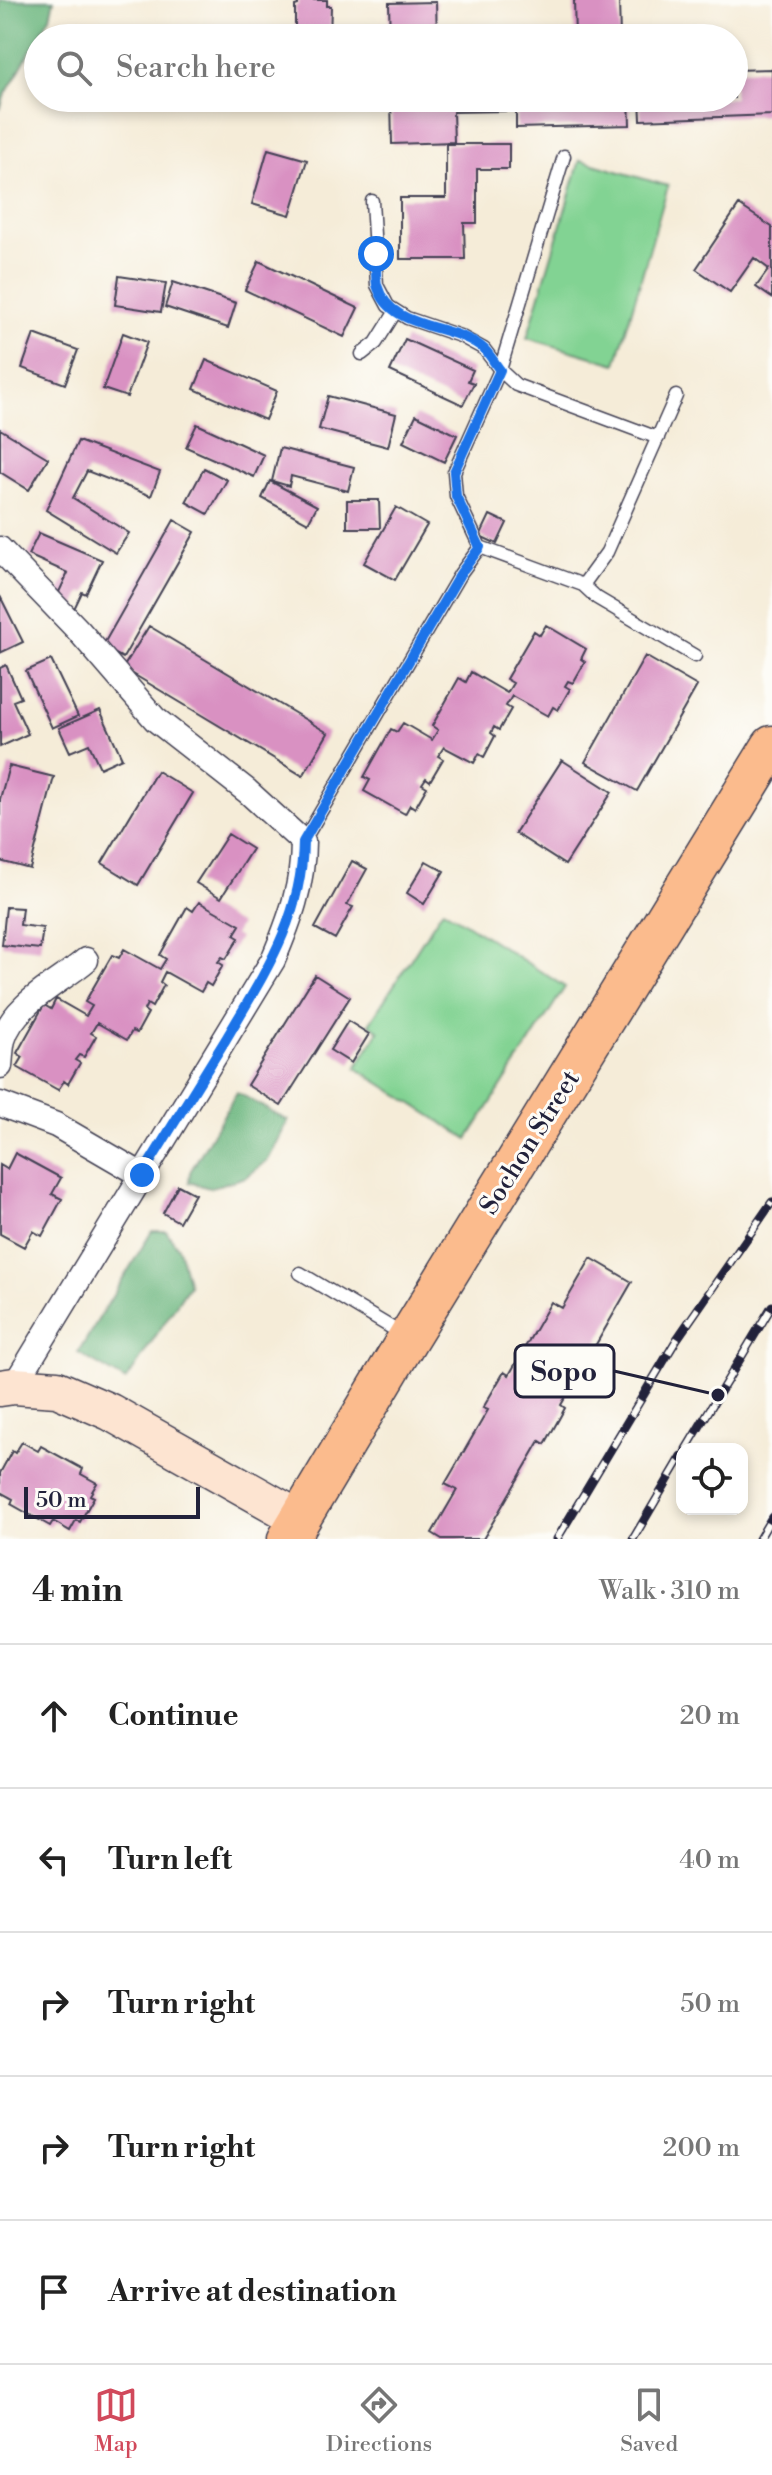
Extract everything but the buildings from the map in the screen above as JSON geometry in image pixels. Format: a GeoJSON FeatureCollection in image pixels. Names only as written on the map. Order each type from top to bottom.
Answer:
{"type":"FeatureCollection","features":[{"type":"Feature","properties":{"kind":"main road","name":"Sochon Street"},"geometry":{"type":"LineString","coordinates":[[294,1529],[772,746]]}},
{"type":"Feature","properties":{"kind":"street"},"geometry":{"type":"LineString","coordinates":[[0,549],[79,631],[155,719],[247,791],[303,842],[303,868],[294,911],[273,960],[142,1175],[7,1387]]}},
{"type":"Feature","properties":{"kind":"street"},"geometry":{"type":"LineString","coordinates":[[86,960],[37,995],[18,1013],[4,1038],[0,1067],[4,1105],[56,1125],[142,1175]]}},
{"type":"Feature","properties":{"kind":"street"},"geometry":{"type":"LineString","coordinates":[[7,1387],[57,1389],[110,1412],[294,1529]]}},
{"type":"Feature","properties":{"kind":"lane"},"geometry":{"type":"LineString","coordinates":[[564,156],[500,370],[454,472],[456,496],[480,547],[583,585],[597,598],[695,656]]}},
{"type":"Feature","properties":{"kind":"lane"},"geometry":{"type":"LineString","coordinates":[[372,201],[377,285],[388,306],[407,318],[460,336],[484,349],[516,385],[658,438]]}},
{"type":"Feature","properties":{"kind":"lane"},"geometry":{"type":"LineString","coordinates":[[362,354],[376,343],[396,311]]}},
{"type":"Feature","properties":{"kind":"lane"},"geometry":{"type":"LineString","coordinates":[[583,585],[607,552],[676,396]]}},
{"type":"Feature","properties":{"kind":"lane"},"geometry":{"type":"LineString","coordinates":[[303,842],[460,574],[480,547]]}},
{"type":"Feature","properties":{"kind":"lane"},"geometry":{"type":"LineString","coordinates":[[300,1273],[408,1338]]}},
{"type":"Feature","properties":{"kind":"green space"},"geometry":{"type":"Polygon","coordinates":[[[0,0],[54,0],[46,24],[24,24],[24,62],[0,110],[0,0]]]}},
{"type":"Feature","properties":{"kind":"green space"},"geometry":{"type":"Polygon","coordinates":[[[580,160],[668,186],[616,364],[527,338],[580,160]]]}},
{"type":"Feature","properties":{"kind":"green space"},"geometry":{"type":"Polygon","coordinates":[[[443,909],[565,987],[468,1139],[356,1068],[379,1031],[369,1024],[443,909]]]}},
{"type":"Feature","properties":{"kind":"green space"},"geometry":{"type":"Polygon","coordinates":[[[237,1092],[288,1121],[268,1160],[246,1177],[209,1188],[189,1182],[190,1172],[237,1092]]]}},
{"type":"Feature","properties":{"kind":"green space"},"geometry":{"type":"Polygon","coordinates":[[[152,1231],[166,1231],[179,1249],[189,1285],[126,1381],[78,1353],[152,1231]]]}},
{"type":"Feature","properties":{"kind":"railway"},"geometry":{"type":"LineString","coordinates":[[557,1539],[677,1339],[772,1202]]}},
{"type":"Feature","properties":{"kind":"railway"},"geometry":{"type":"LineString","coordinates":[[690,1443],[772,1306]]}},
{"type":"Feature","properties":{"kind":"railway"},"geometry":{"type":"LineString","coordinates":[[633,1539],[676,1466]]}},
{"type":"Feature","properties":{"kind":"railway"},"geometry":{"type":"LineString","coordinates":[[759,1539],[772,1517]]}},
{"type":"Feature","properties":{"kind":"place","name":"Sopo"},"geometry":{"type":"Point","coordinates":[718,1395]}},
{"type":"Feature","properties":{"kind":"route"},"geometry":{"type":"LineString","coordinates":[[142,1175],[273,960],[294,911],[303,868],[303,842],[460,574],[480,547],[456,496],[454,472],[500,370],[484,349],[460,336],[407,318],[388,306],[377,285],[376,254]]}}]}
